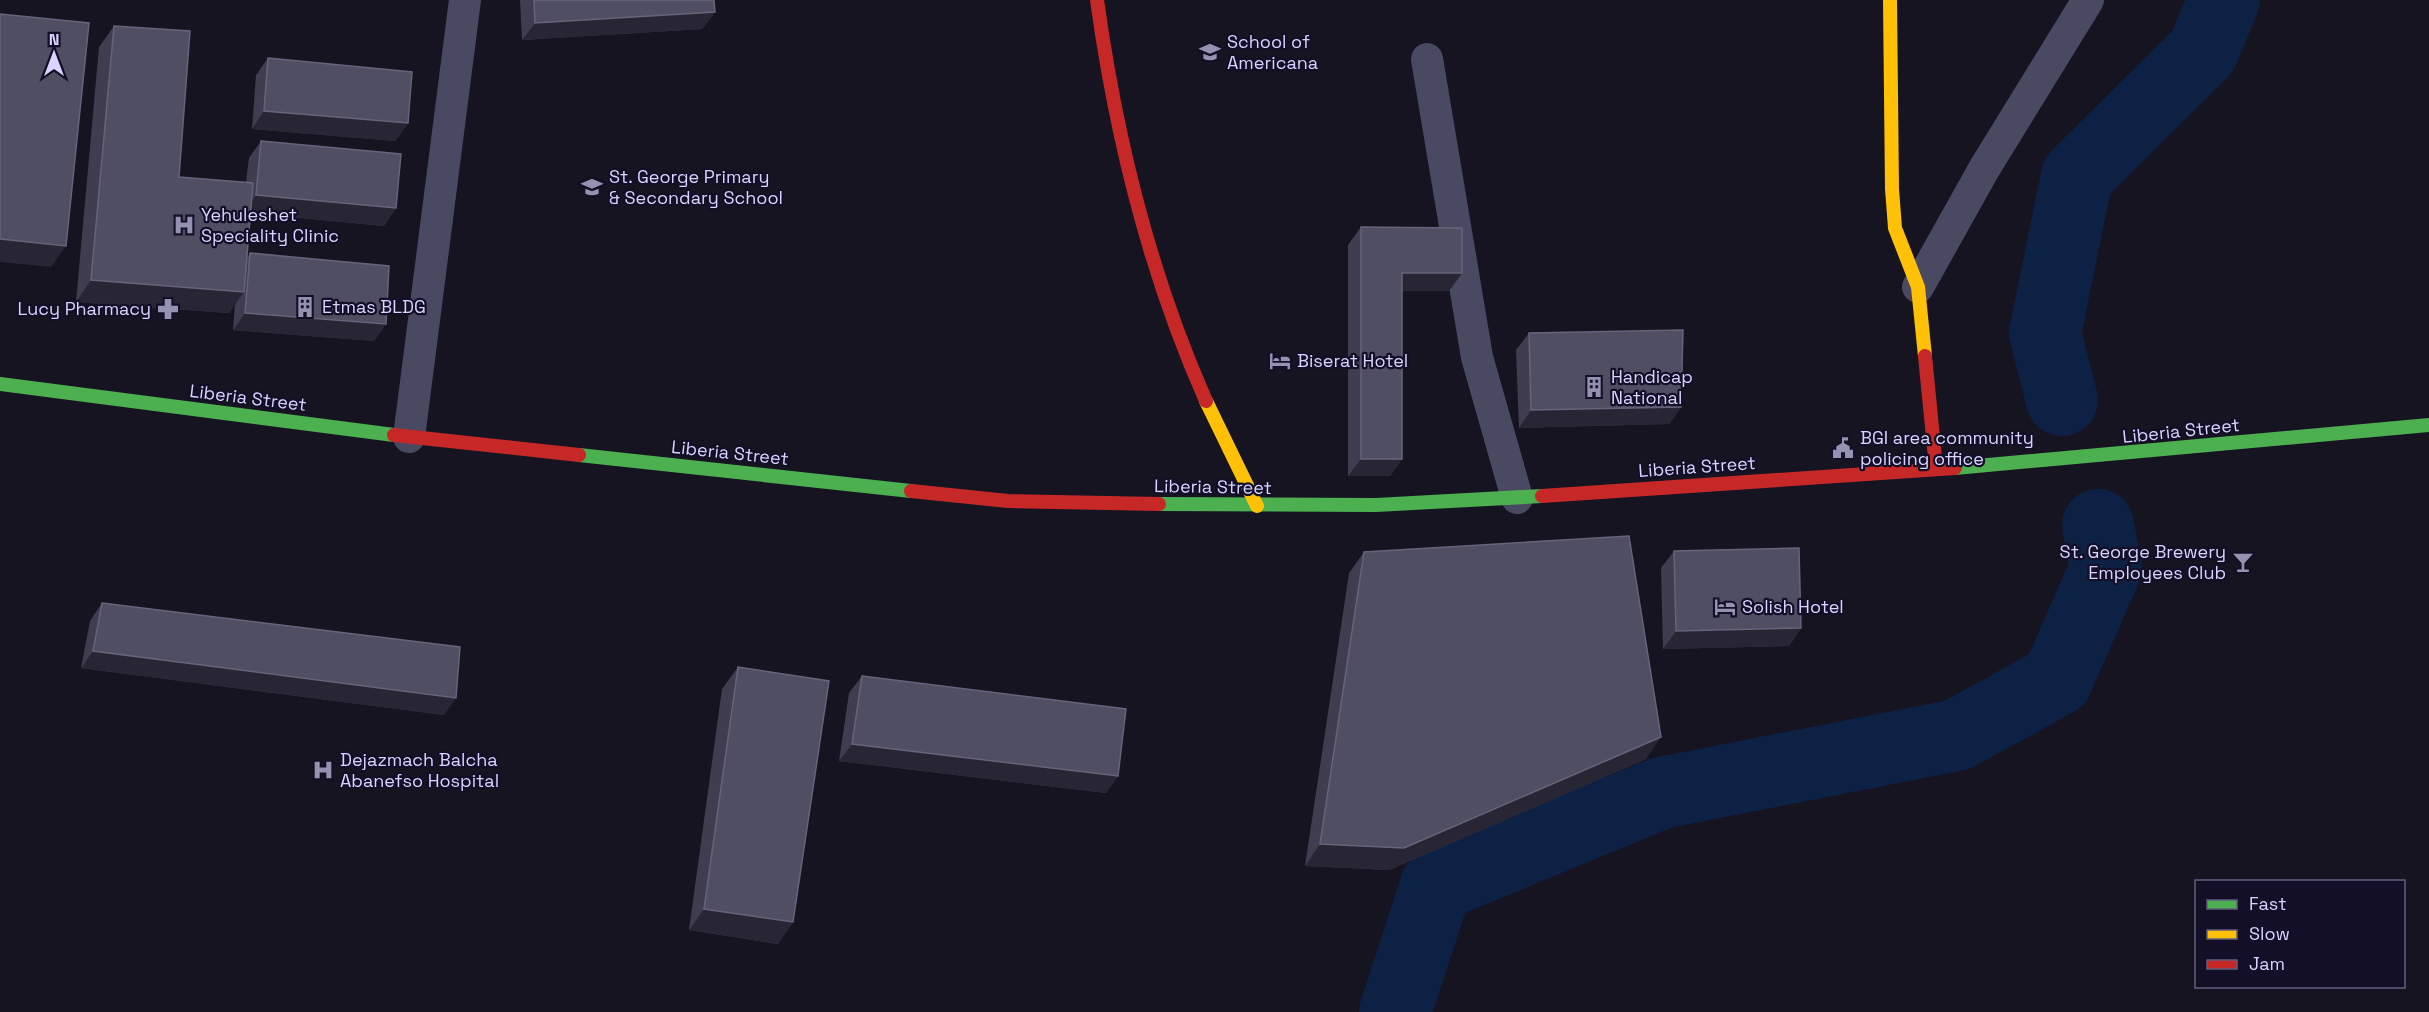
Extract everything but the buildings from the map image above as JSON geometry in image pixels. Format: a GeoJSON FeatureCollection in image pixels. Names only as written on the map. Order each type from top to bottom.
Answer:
{"type":"FeatureCollection","features":[{"type":"Feature","properties":{"kind":"street"},"geometry":{"type":"LineString","coordinates":[[409,437],[465,0]]}},
{"type":"Feature","properties":{"kind":"street"},"geometry":{"type":"LineString","coordinates":[[1097,0],[1124,155],[1156,263],[1194,372],[1257,506]]}},
{"type":"Feature","properties":{"kind":"street"},"geometry":{"type":"LineString","coordinates":[[1890,0],[1892,189],[1895,228],[1918,287],[1936,468]]}},
{"type":"Feature","properties":{"kind":"street"},"geometry":{"type":"LineString","coordinates":[[1918,287],[1984,169],[2088,0]]}},
{"type":"Feature","properties":{"kind":"street"},"geometry":{"type":"LineString","coordinates":[[1427,59],[1477,357],[1517,498]]}},
{"type":"Feature","properties":{"kind":"street","name":"Liberia Street"},"geometry":{"type":"LineString","coordinates":[[0,384],[409,437],[1008,501],[1257,506],[1376,505],[1517,498],[2092,458],[2429,425]]}},
{"type":"Feature","properties":{"kind":"waterway"},"geometry":{"type":"LineString","coordinates":[[2062,400],[2045,333],[2077,176],[2203,51],[2224,0]]}},
{"type":"Feature","properties":{"kind":"waterway"},"geometry":{"type":"LineString","coordinates":[[1395,1012],[1436,886],[1661,793],[1957,735],[2057,680],[2106,568],[2098,525]]}},
{"type":"Feature","properties":{"kind":"traffic: fast"},"geometry":{"type":"LineString","coordinates":[[0,384],[394,435]]}},
{"type":"Feature","properties":{"kind":"traffic: fast"},"geometry":{"type":"LineString","coordinates":[[1955,468],[2429,425]]}},
{"type":"Feature","properties":{"kind":"traffic: fast"},"geometry":{"type":"LineString","coordinates":[[579,455],[911,491]]}},
{"type":"Feature","properties":{"kind":"traffic: fast"},"geometry":{"type":"LineString","coordinates":[[1159,504],[1376,505],[1542,496]]}},
{"type":"Feature","properties":{"kind":"traffic: slow"},"geometry":{"type":"LineString","coordinates":[[1890,0],[1892,189],[1895,228],[1918,287],[1925,356]]}},
{"type":"Feature","properties":{"kind":"traffic: slow"},"geometry":{"type":"LineString","coordinates":[[1206,401],[1257,506]]}},
{"type":"Feature","properties":{"kind":"traffic: jam"},"geometry":{"type":"LineString","coordinates":[[1097,0],[1114,103],[1138,205],[1168,304],[1206,401]]}},
{"type":"Feature","properties":{"kind":"traffic: jam"},"geometry":{"type":"LineString","coordinates":[[1925,356],[1936,468]]}},
{"type":"Feature","properties":{"kind":"traffic: jam"},"geometry":{"type":"LineString","coordinates":[[394,435],[579,455]]}},
{"type":"Feature","properties":{"kind":"traffic: jam"},"geometry":{"type":"LineString","coordinates":[[1542,496],[1955,468]]}},
{"type":"Feature","properties":{"kind":"traffic: jam"},"geometry":{"type":"LineString","coordinates":[[911,491],[1008,501],[1159,504]]}},
{"type":"Feature","properties":{"kind":"place","name":"School of Americana"},"geometry":{"type":"Point","coordinates":[1210,52]}},
{"type":"Feature","properties":{"kind":"place","name":"St. George Primary & Secondary School"},"geometry":{"type":"Point","coordinates":[592,187]}},
{"type":"Feature","properties":{"kind":"place","name":"Yehuleshet Speciality Clinic"},"geometry":{"type":"Point","coordinates":[184,225]}},
{"type":"Feature","properties":{"kind":"place","name":"Etmas BLDG"},"geometry":{"type":"Point","coordinates":[305,307]}},
{"type":"Feature","properties":{"kind":"place","name":"Lucy Pharmacy"},"geometry":{"type":"Point","coordinates":[168,309]}},
{"type":"Feature","properties":{"kind":"place","name":"Biserat Hotel"},"geometry":{"type":"Point","coordinates":[1280,361]}},
{"type":"Feature","properties":{"kind":"place","name":"Handicap National"},"geometry":{"type":"Point","coordinates":[1594,387]}},
{"type":"Feature","properties":{"kind":"place","name":"BGI area community policing office"},"geometry":{"type":"Point","coordinates":[1843,448]}},
{"type":"Feature","properties":{"kind":"place","name":"St. George Brewery Employees Club"},"geometry":{"type":"Point","coordinates":[2243,562]}},
{"type":"Feature","properties":{"kind":"place","name":"Solish Hotel"},"geometry":{"type":"Point","coordinates":[1725,607]}},
{"type":"Feature","properties":{"kind":"place","name":"Dejazmach Balcha Abanefso Hospital"},"geometry":{"type":"Point","coordinates":[323,770]}}]}
